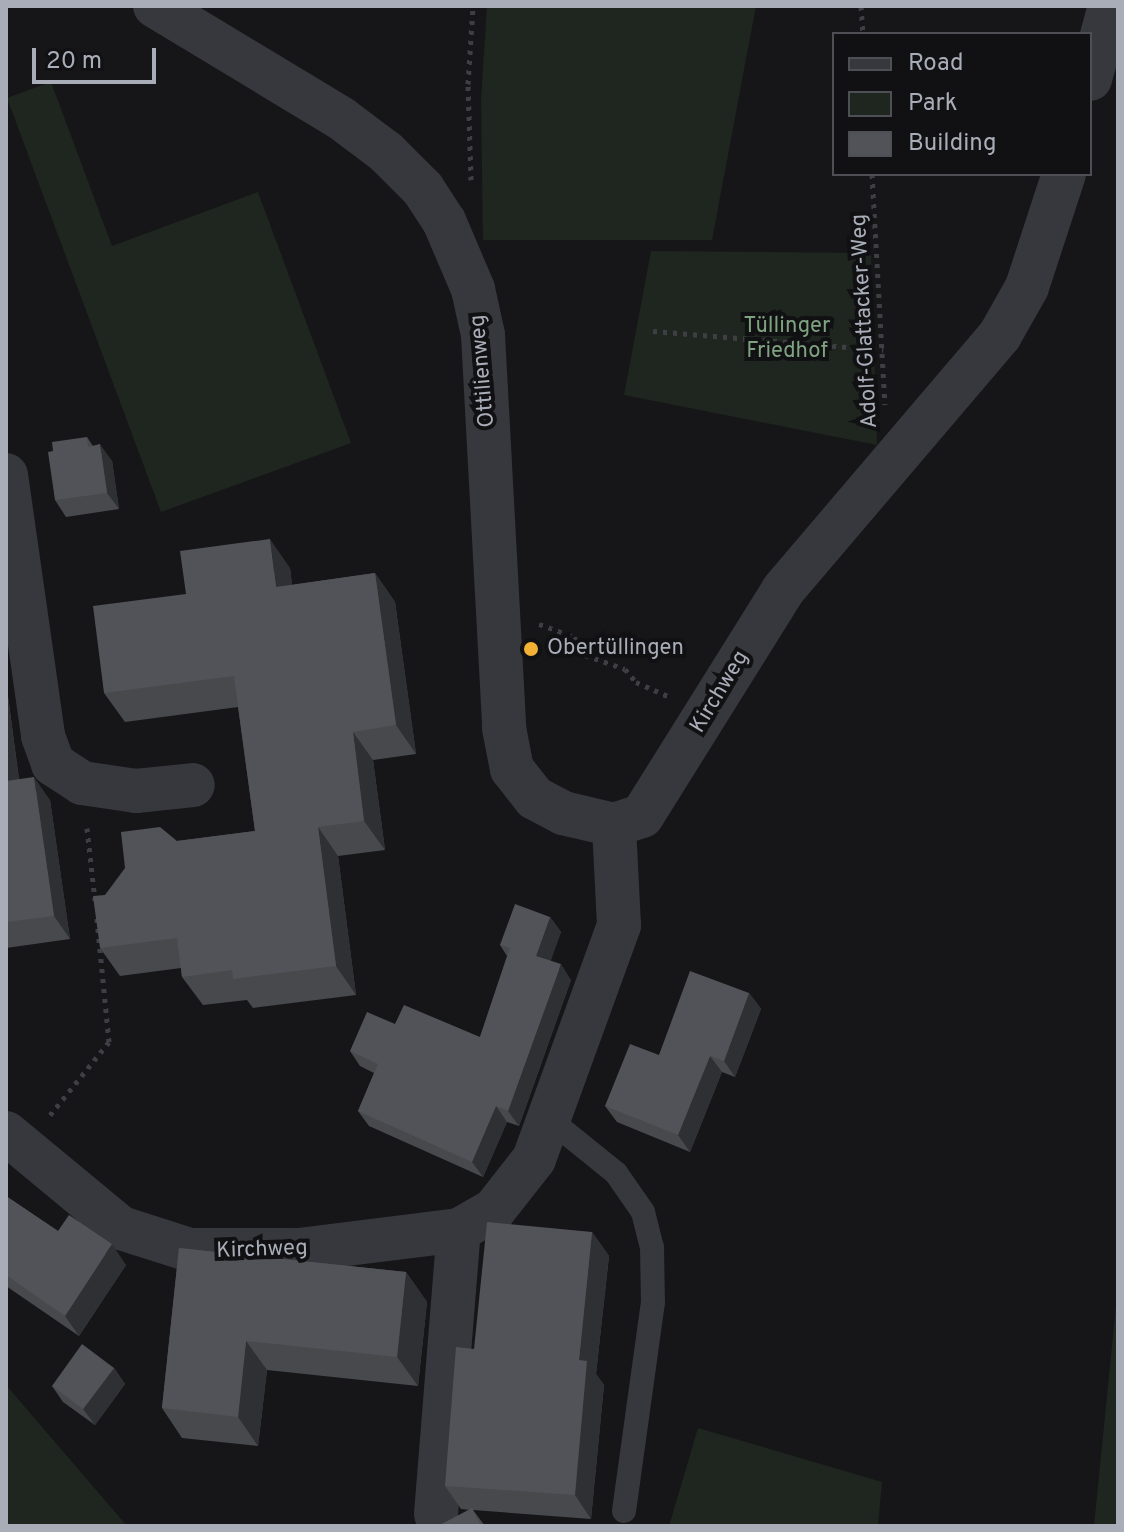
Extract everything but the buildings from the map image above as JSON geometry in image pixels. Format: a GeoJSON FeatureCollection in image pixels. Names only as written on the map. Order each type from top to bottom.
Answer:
{"type":"FeatureCollection","features":[{"type":"Feature","properties":{"kind":"street","name":"Ottilienweg"},"geometry":{"type":"LineString","coordinates":[[155,6],[342,119],[386,152],[423,189],[444,221],[473,289],[483,335],[498,609],[512,769],[535,798],[563,813],[614,825]]}},
{"type":"Feature","properties":{"kind":"street"},"geometry":{"type":"LineString","coordinates":[[1092,72],[1110,6]]}},
{"type":"Feature","properties":{"kind":"street","name":"Kirchweg"},"geometry":{"type":"LineString","coordinates":[[14,1142],[121,1228],[190,1250],[299,1250],[459,1230],[494,1210],[534,1159],[619,925],[614,825],[642,816],[783,590],[1000,335],[1027,287],[1063,176]]}},
{"type":"Feature","properties":{"kind":"street"},"geometry":{"type":"LineString","coordinates":[[6,475],[43,736],[53,764],[82,783],[136,791],[193,785]]}},
{"type":"Feature","properties":{"kind":"street"},"geometry":{"type":"LineString","coordinates":[[436,1514],[459,1230]]}},
{"type":"Feature","properties":{"kind":"lane"},"geometry":{"type":"LineString","coordinates":[[549,1119],[616,1173],[643,1212],[652,1247],[653,1302],[624,1511]]}},
{"type":"Feature","properties":{"kind":"path"},"geometry":{"type":"LineString","coordinates":[[471,184],[468,84],[473,6]]}},
{"type":"Feature","properties":{"kind":"path"},"geometry":{"type":"LineString","coordinates":[[861,6],[863,32]]}},
{"type":"Feature","properties":{"kind":"path","name":"Adolf-Glattacker-Weg"},"geometry":{"type":"LineString","coordinates":[[872,176],[888,467]]}},
{"type":"Feature","properties":{"kind":"path"},"geometry":{"type":"LineString","coordinates":[[653,331],[883,350]]}},
{"type":"Feature","properties":{"kind":"path"},"geometry":{"type":"LineString","coordinates":[[498,609],[574,637],[585,655],[625,669],[636,682],[665,695]]}},
{"type":"Feature","properties":{"kind":"path"},"geometry":{"type":"LineString","coordinates":[[14,1142],[109,1042],[82,783]]}},
{"type":"Feature","properties":{"kind":"green space"},"geometry":{"type":"Polygon","coordinates":[[[487,6],[756,6],[712,240],[483,240],[481,101],[487,6]]]}},
{"type":"Feature","properties":{"kind":"green space"},"geometry":{"type":"Polygon","coordinates":[[[51,82],[112,246],[258,192],[351,443],[161,512],[7,98],[51,82]]]}},
{"type":"Feature","properties":{"kind":"green space","name":"Tüllinger Friedhof"},"geometry":{"type":"Polygon","coordinates":[[[651,251],[871,253],[877,445],[624,395],[651,251]]]}},
{"type":"Feature","properties":{"kind":"green space"},"geometry":{"type":"Polygon","coordinates":[[[1118,1286],[1118,1526],[1094,1526],[1118,1286]]]}},
{"type":"Feature","properties":{"kind":"green space"},"geometry":{"type":"Polygon","coordinates":[[[6,1385],[127,1526],[6,1526],[6,1385]]]}},
{"type":"Feature","properties":{"kind":"green space"},"geometry":{"type":"Polygon","coordinates":[[[698,1428],[882,1482],[878,1526],[669,1526],[698,1428]]]}},
{"type":"Feature","properties":{"kind":"place","name":"Obertüllingen"},"geometry":{"type":"Point","coordinates":[531,649]}}]}
